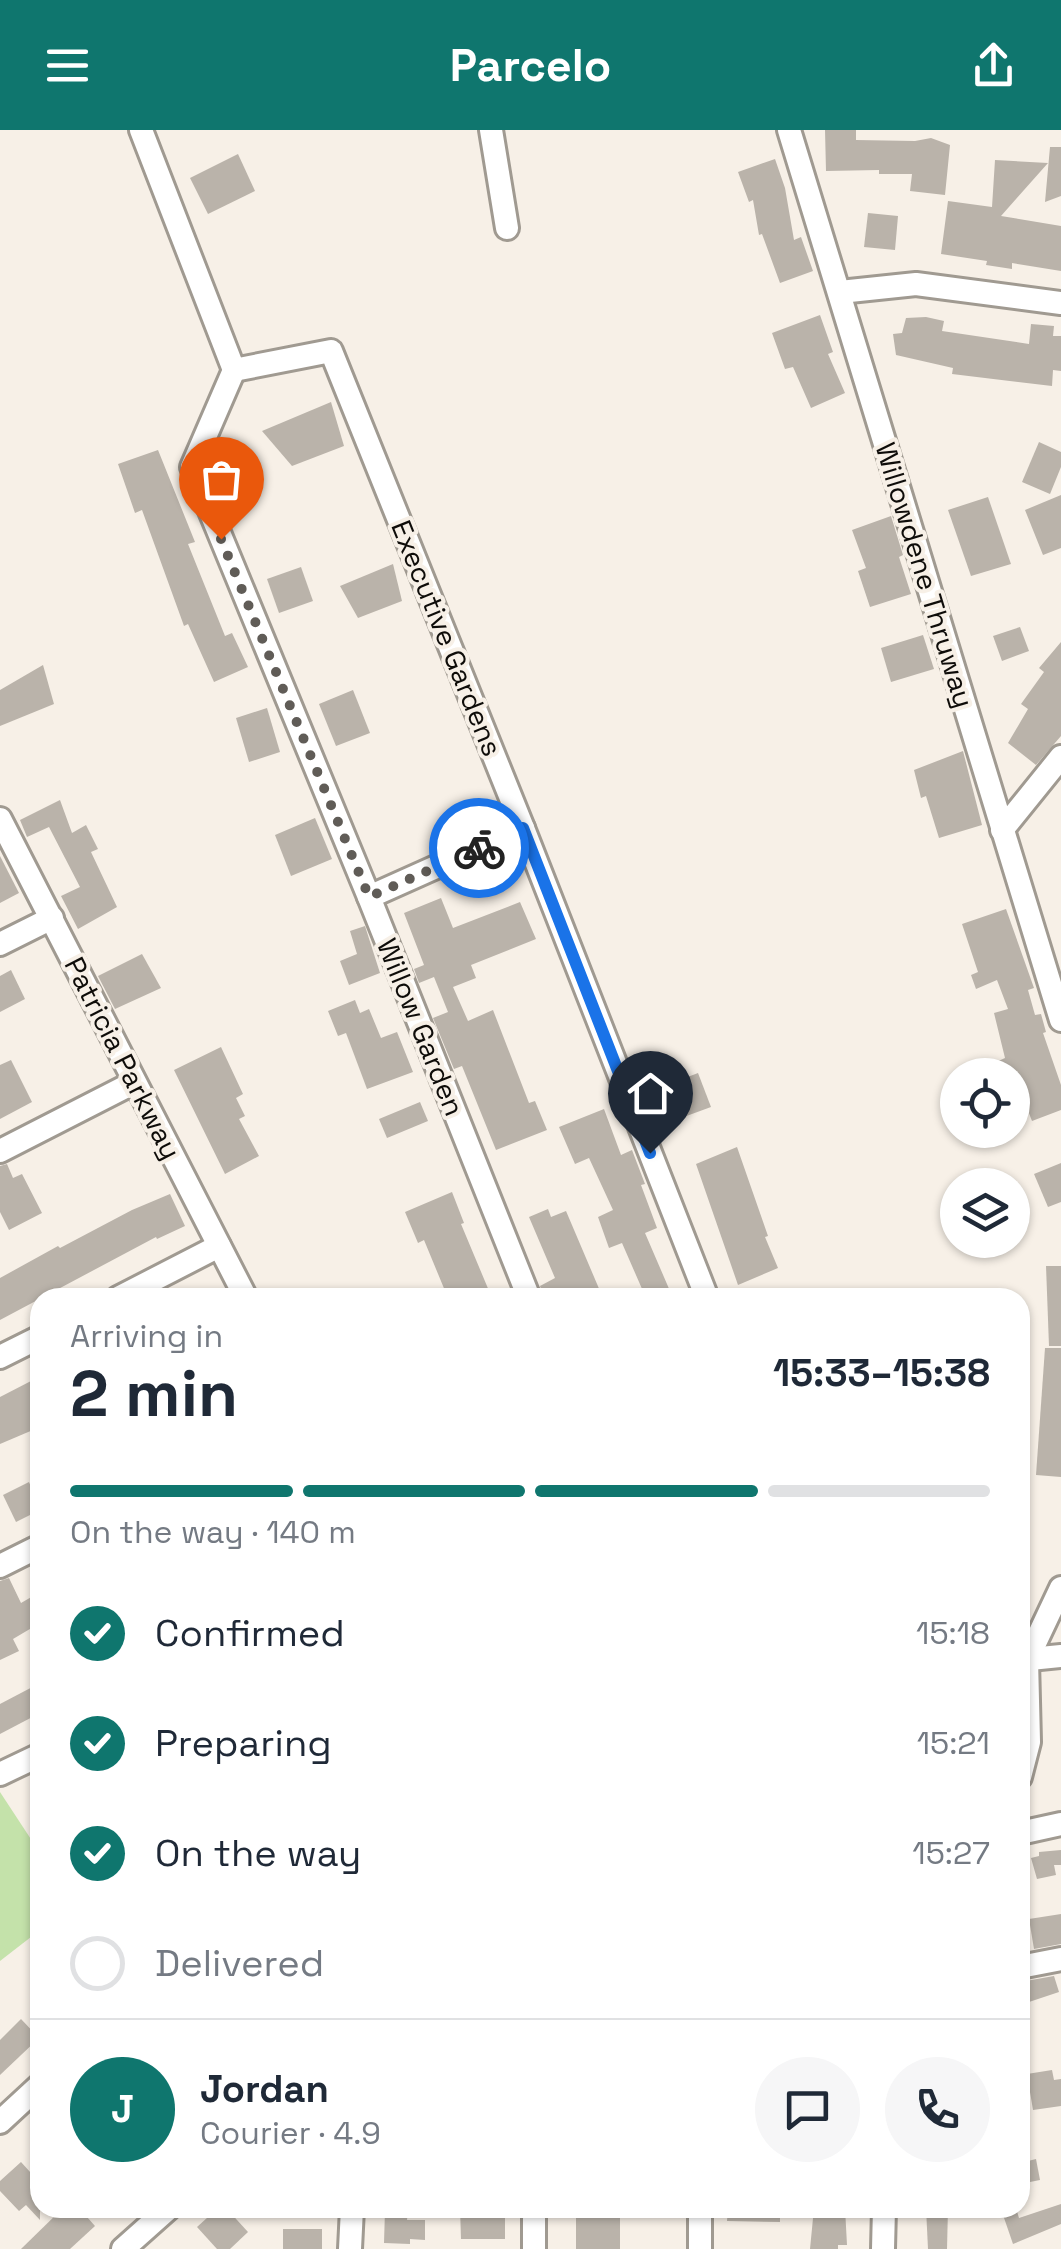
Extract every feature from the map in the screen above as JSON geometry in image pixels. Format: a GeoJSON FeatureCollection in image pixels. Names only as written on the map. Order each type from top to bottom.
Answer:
{"type":"FeatureCollection","features":[{"type":"Feature","properties":{"kind":"street"},"geometry":{"type":"LineString","coordinates":[[140,130],[234,370]]}},
{"type":"Feature","properties":{"kind":"street"},"geometry":{"type":"LineString","coordinates":[[491,130],[507,228]]}},
{"type":"Feature","properties":{"kind":"street","name":"Willowdene Thruway"},"geometry":{"type":"LineString","coordinates":[[789,130],[1061,1020]]}},
{"type":"Feature","properties":{"kind":"street"},"geometry":{"type":"LineString","coordinates":[[840,292],[916,284],[1061,303]]}},
{"type":"Feature","properties":{"kind":"street","name":"Executive Gardens"},"geometry":{"type":"LineString","coordinates":[[234,370],[331,351],[703,1288]]}},
{"type":"Feature","properties":{"kind":"street","name":"Willow Garden"},"geometry":{"type":"LineString","coordinates":[[234,370],[192,467],[525,1288]]}},
{"type":"Feature","properties":{"kind":"street"},"geometry":{"type":"LineString","coordinates":[[1002,830],[1061,756]]}},
{"type":"Feature","properties":{"kind":"street","name":"Patricia Parkway"},"geometry":{"type":"LineString","coordinates":[[0,819],[241,1288]]}},
{"type":"Feature","properties":{"kind":"street"},"geometry":{"type":"LineString","coordinates":[[369,897],[523,828]]}},
{"type":"Feature","properties":{"kind":"street"},"geometry":{"type":"LineString","coordinates":[[0,944],[52,918]]}},
{"type":"Feature","properties":{"kind":"street"},"geometry":{"type":"LineString","coordinates":[[0,1151],[134,1082]]}},
{"type":"Feature","properties":{"kind":"street"},"geometry":{"type":"LineString","coordinates":[[137,1288],[219,1246]]}},
{"type":"Feature","properties":{"kind":"street"},"geometry":{"type":"LineString","coordinates":[[0,1357],[30,1342]]}},
{"type":"Feature","properties":{"kind":"street"},"geometry":{"type":"LineString","coordinates":[[0,1566],[30,1551]]}},
{"type":"Feature","properties":{"kind":"street"},"geometry":{"type":"LineString","coordinates":[[1030,1648],[1061,1588]]}},
{"type":"Feature","properties":{"kind":"street"},"geometry":{"type":"LineString","coordinates":[[1030,1659],[1061,1656]]}},
{"type":"Feature","properties":{"kind":"street"},"geometry":{"type":"LineString","coordinates":[[0,1774],[30,1759]]}},
{"type":"Feature","properties":{"kind":"street"},"geometry":{"type":"LineString","coordinates":[[1030,1832],[1061,1824]]}},
{"type":"Feature","properties":{"kind":"street"},"geometry":{"type":"LineString","coordinates":[[1030,1965],[1061,1960]]}},
{"type":"Feature","properties":{"kind":"street"},"geometry":{"type":"LineString","coordinates":[[0,2122],[30,2094]]}},
{"type":"Feature","properties":{"kind":"street"},"geometry":{"type":"LineString","coordinates":[[123,2249],[158,2218]]}},
{"type":"Feature","properties":{"kind":"street"},"geometry":{"type":"LineString","coordinates":[[350,2249],[352,2218]]}},
{"type":"Feature","properties":{"kind":"street"},"geometry":{"type":"LineString","coordinates":[[534,2218],[534,2249]]}},
{"type":"Feature","properties":{"kind":"street"},"geometry":{"type":"LineString","coordinates":[[700,2218],[700,2249]]}},
{"type":"Feature","properties":{"kind":"street"},"geometry":{"type":"LineString","coordinates":[[883,2249],[884,2218]]}},
{"type":"Feature","properties":{"kind":"green space"},"geometry":{"type":"Polygon","coordinates":[[[0,1792],[30,1838],[30,1938],[0,1961],[0,1792]]]}},
{"type":"Feature","properties":{"kind":"building"},"geometry":{"type":"Polygon","coordinates":[[[825,130],[856,130],[856,140],[931,138],[950,145],[945,195],[910,191],[912,174],[826,171],[825,130]]]}},
{"type":"Feature","properties":{"kind":"building"},"geometry":{"type":"Polygon","coordinates":[[[1050,147],[1061,147],[1061,196],[1045,202],[1050,147]]]}},
{"type":"Feature","properties":{"kind":"building"},"geometry":{"type":"Polygon","coordinates":[[[238,154],[255,191],[208,214],[190,178],[238,154]]]}},
{"type":"Feature","properties":{"kind":"building"},"geometry":{"type":"Polygon","coordinates":[[[775,159],[785,188],[794,240],[801,237],[813,271],[780,283],[762,234],[759,235],[753,200],[749,202],[738,172],[775,159]]]}},
{"type":"Feature","properties":{"kind":"building"},"geometry":{"type":"Polygon","coordinates":[[[995,160],[1048,163],[1001,216],[1061,226],[1061,271],[1012,263],[1012,269],[941,254],[948,201],[992,207],[995,160]]]}},
{"type":"Feature","properties":{"kind":"building"},"geometry":{"type":"Polygon","coordinates":[[[868,213],[898,216],[895,250],[864,247],[868,213]]]}},
{"type":"Feature","properties":{"kind":"building"},"geometry":{"type":"Polygon","coordinates":[[[820,315],[833,352],[828,354],[845,393],[811,408],[793,367],[785,369],[772,333],[820,315]]]}},
{"type":"Feature","properties":{"kind":"building"},"geometry":{"type":"Polygon","coordinates":[[[906,318],[944,321],[942,331],[1029,344],[1031,324],[1054,326],[1053,336],[1061,336],[1061,371],[1053,370],[1052,386],[952,374],[953,368],[896,355],[893,334],[902,333],[906,318]]]}},
{"type":"Feature","properties":{"kind":"building"},"geometry":{"type":"Polygon","coordinates":[[[331,402],[344,446],[292,466],[262,431],[331,402]]]}},
{"type":"Feature","properties":{"kind":"building"},"geometry":{"type":"Polygon","coordinates":[[[1039,442],[1061,452],[1061,467],[1050,494],[1022,482],[1039,442]]]}},
{"type":"Feature","properties":{"kind":"building"},"geometry":{"type":"Polygon","coordinates":[[[158,450],[195,542],[188,544],[225,636],[232,633],[248,667],[214,682],[188,624],[184,626],[142,510],[135,513],[118,464],[158,450]]]}},
{"type":"Feature","properties":{"kind":"building"},"geometry":{"type":"Polygon","coordinates":[[[1061,495],[1061,548],[1043,555],[1025,510],[1061,495]]]}},
{"type":"Feature","properties":{"kind":"building"},"geometry":{"type":"Polygon","coordinates":[[[988,497],[1011,564],[971,576],[948,510],[988,497]]]}},
{"type":"Feature","properties":{"kind":"building"},"geometry":{"type":"Polygon","coordinates":[[[891,516],[911,594],[870,607],[858,571],[866,568],[852,530],[891,516]]]}},
{"type":"Feature","properties":{"kind":"building"},"geometry":{"type":"Polygon","coordinates":[[[393,564],[402,601],[358,618],[340,586],[393,564]]]}},
{"type":"Feature","properties":{"kind":"building"},"geometry":{"type":"Polygon","coordinates":[[[301,567],[313,601],[279,613],[267,579],[301,567]]]}},
{"type":"Feature","properties":{"kind":"building"},"geometry":{"type":"Polygon","coordinates":[[[1020,627],[1029,651],[1002,661],[993,636],[1020,627]]]}},
{"type":"Feature","properties":{"kind":"building"},"geometry":{"type":"Polygon","coordinates":[[[923,635],[934,669],[891,682],[881,648],[923,635]]]}},
{"type":"Feature","properties":{"kind":"building"},"geometry":{"type":"Polygon","coordinates":[[[1061,642],[1061,736],[1036,765],[1008,743],[1028,709],[1021,704],[1044,672],[1039,668],[1061,642]]]}},
{"type":"Feature","properties":{"kind":"building"},"geometry":{"type":"Polygon","coordinates":[[[43,665],[54,704],[0,726],[0,690],[43,665]]]}},
{"type":"Feature","properties":{"kind":"building"},"geometry":{"type":"Polygon","coordinates":[[[353,690],[370,733],[336,746],[319,704],[353,690]]]}},
{"type":"Feature","properties":{"kind":"building"},"geometry":{"type":"Polygon","coordinates":[[[267,708],[280,752],[249,762],[236,718],[267,708]]]}},
{"type":"Feature","properties":{"kind":"building"},"geometry":{"type":"Polygon","coordinates":[[[963,751],[982,825],[939,838],[926,796],[921,798],[914,770],[963,751]]]}},
{"type":"Feature","properties":{"kind":"building"},"geometry":{"type":"Polygon","coordinates":[[[60,800],[72,833],[86,825],[98,849],[91,852],[117,907],[78,929],[61,896],[80,887],[49,827],[27,837],[20,820],[60,800]]]}},
{"type":"Feature","properties":{"kind":"building"},"geometry":{"type":"Polygon","coordinates":[[[315,818],[332,859],[291,876],[275,835],[315,818]]]}},
{"type":"Feature","properties":{"kind":"building"},"geometry":{"type":"Polygon","coordinates":[[[0,856],[19,893],[0,903],[0,856]]]}},
{"type":"Feature","properties":{"kind":"building"},"geometry":{"type":"Polygon","coordinates":[[[441,898],[453,928],[520,902],[536,939],[471,965],[476,978],[453,987],[468,1021],[493,1010],[529,1103],[535,1101],[547,1130],[496,1150],[462,1066],[454,1069],[433,1018],[448,1012],[434,977],[419,983],[414,969],[424,965],[404,913],[441,898]]]}},
{"type":"Feature","properties":{"kind":"building"},"geometry":{"type":"Polygon","coordinates":[[[1006,909],[1034,988],[1028,990],[1035,1015],[1041,1014],[1046,1032],[1043,1033],[1061,1085],[1061,1110],[1032,1121],[1030,1058],[1005,1058],[994,1013],[1008,1009],[997,980],[976,989],[971,975],[978,972],[962,924],[1006,909]]]}},
{"type":"Feature","properties":{"kind":"building"},"geometry":{"type":"Polygon","coordinates":[[[365,926],[380,973],[349,985],[340,961],[357,954],[350,931],[365,926]]]}},
{"type":"Feature","properties":{"kind":"building"},"geometry":{"type":"Polygon","coordinates":[[[142,954],[161,988],[115,1009],[98,976],[142,954]]]}},
{"type":"Feature","properties":{"kind":"building"},"geometry":{"type":"Polygon","coordinates":[[[11,970],[25,999],[0,1012],[0,976],[11,970]]]}},
{"type":"Feature","properties":{"kind":"building"},"geometry":{"type":"Polygon","coordinates":[[[355,1000],[360,1013],[369,1009],[381,1038],[397,1032],[413,1072],[367,1089],[346,1033],[338,1036],[328,1011],[355,1000]]]}},
{"type":"Feature","properties":{"kind":"building"},"geometry":{"type":"Polygon","coordinates":[[[221,1047],[243,1094],[236,1098],[245,1116],[239,1119],[259,1156],[225,1174],[174,1070],[221,1047]]]}},
{"type":"Feature","properties":{"kind":"building"},"geometry":{"type":"Polygon","coordinates":[[[11,1060],[32,1102],[0,1119],[0,1065],[11,1060]]]}},
{"type":"Feature","properties":{"kind":"building"},"geometry":{"type":"Polygon","coordinates":[[[698,1073],[711,1107],[681,1118],[667,1085],[698,1073]]]}},
{"type":"Feature","properties":{"kind":"building"},"geometry":{"type":"Polygon","coordinates":[[[420,1102],[428,1121],[387,1138],[379,1119],[420,1102]]]}},
{"type":"Feature","properties":{"kind":"building"},"geometry":{"type":"Polygon","coordinates":[[[604,1109],[621,1155],[632,1150],[657,1228],[645,1233],[669,1288],[642,1288],[622,1243],[609,1248],[598,1217],[613,1210],[589,1158],[575,1164],[559,1127],[604,1109]]]}},
{"type":"Feature","properties":{"kind":"building"},"geometry":{"type":"Polygon","coordinates":[[[737,1147],[778,1268],[738,1285],[696,1164],[737,1147]]]}},
{"type":"Feature","properties":{"kind":"building"},"geometry":{"type":"Polygon","coordinates":[[[1061,1163],[1061,1202],[1048,1207],[1034,1174],[1061,1163]]]}},
{"type":"Feature","properties":{"kind":"building"},"geometry":{"type":"Polygon","coordinates":[[[7,1164],[13,1178],[22,1174],[42,1213],[9,1230],[0,1212],[0,1166],[7,1164]]]}},
{"type":"Feature","properties":{"kind":"building"},"geometry":{"type":"Polygon","coordinates":[[[452,1192],[488,1288],[444,1288],[424,1240],[418,1243],[405,1212],[452,1192]]]}},
{"type":"Feature","properties":{"kind":"building"},"geometry":{"type":"Polygon","coordinates":[[[170,1194],[185,1226],[156,1237],[60,1288],[30,1288],[30,1304],[0,1320],[0,1278],[170,1194]]]}},
{"type":"Feature","properties":{"kind":"building"},"geometry":{"type":"Polygon","coordinates":[[[548,1209],[551,1217],[566,1211],[599,1288],[541,1288],[555,1278],[529,1217],[548,1209]]]}},
{"type":"Feature","properties":{"kind":"building"},"geometry":{"type":"Polygon","coordinates":[[[1046,1266],[1061,1266],[1061,1346],[1049,1346],[1046,1266]]]}},
{"type":"Feature","properties":{"kind":"building"},"geometry":{"type":"Polygon","coordinates":[[[1045,1348],[1061,1348],[1061,1477],[1036,1475],[1045,1348]]]}},
{"type":"Feature","properties":{"kind":"building"},"geometry":{"type":"Polygon","coordinates":[[[30,1382],[30,1431],[0,1444],[0,1397],[30,1382]]]}},
{"type":"Feature","properties":{"kind":"building"},"geometry":{"type":"Polygon","coordinates":[[[29,1482],[30,1515],[16,1522],[3,1495],[29,1482]]]}},
{"type":"Feature","properties":{"kind":"building"},"geometry":{"type":"Polygon","coordinates":[[[9,1578],[21,1603],[30,1598],[30,1629],[13,1639],[19,1651],[0,1660],[0,1581],[9,1578]]]}},
{"type":"Feature","properties":{"kind":"building"},"geometry":{"type":"Polygon","coordinates":[[[30,1688],[30,1718],[0,1734],[0,1704],[30,1688]]]}},
{"type":"Feature","properties":{"kind":"building"},"geometry":{"type":"Polygon","coordinates":[[[1061,1850],[1061,1865],[1054,1865],[1056,1875],[1037,1879],[1031,1858],[1039,1856],[1039,1852],[1061,1850]]]}},
{"type":"Feature","properties":{"kind":"building"},"geometry":{"type":"Polygon","coordinates":[[[1061,1914],[1061,1944],[1034,1949],[1030,1919],[1061,1914]]]}},
{"type":"Feature","properties":{"kind":"building"},"geometry":{"type":"Polygon","coordinates":[[[1054,1976],[1059,1992],[1030,2002],[1030,1980],[1054,1976]]]}},
{"type":"Feature","properties":{"kind":"building"},"geometry":{"type":"Polygon","coordinates":[[[21,2019],[30,2028],[30,2047],[0,2075],[0,2040],[21,2019]]]}},
{"type":"Feature","properties":{"kind":"building"},"geometry":{"type":"Polygon","coordinates":[[[1052,2070],[1054,2080],[1061,2079],[1061,2106],[1033,2110],[1030,2074],[1052,2070]]]}},
{"type":"Feature","properties":{"kind":"building"},"geometry":{"type":"Polygon","coordinates":[[[1036,2159],[1040,2180],[1030,2182],[1030,2160],[1036,2159]]]}},
{"type":"Feature","properties":{"kind":"building"},"geometry":{"type":"Polygon","coordinates":[[[21,2162],[30,2172],[30,2209],[26,2205],[19,2211],[0,2191],[0,2181],[21,2162]]]}},
{"type":"Feature","properties":{"kind":"building"},"geometry":{"type":"Polygon","coordinates":[[[1061,2204],[1061,2224],[1013,2244],[1004,2218],[1030,2218],[1030,2214],[1061,2204]]]}},
{"type":"Feature","properties":{"kind":"building"},"geometry":{"type":"Polygon","coordinates":[[[53,2218],[88,2218],[95,2226],[70,2249],[21,2249],[53,2218]]]}},
{"type":"Feature","properties":{"kind":"building"},"geometry":{"type":"Polygon","coordinates":[[[207,2218],[235,2218],[248,2232],[230,2249],[217,2249],[197,2227],[207,2218]]]}},
{"type":"Feature","properties":{"kind":"building"},"geometry":{"type":"Polygon","coordinates":[[[385,2218],[425,2220],[425,2240],[384,2243],[385,2218]]]}},
{"type":"Feature","properties":{"kind":"building"},"geometry":{"type":"Polygon","coordinates":[[[460,2218],[505,2218],[505,2239],[461,2239],[460,2218]]]}},
{"type":"Feature","properties":{"kind":"building"},"geometry":{"type":"Polygon","coordinates":[[[576,2218],[620,2218],[620,2249],[576,2249],[576,2218]]]}},
{"type":"Feature","properties":{"kind":"building"},"geometry":{"type":"Polygon","coordinates":[[[727,2218],[780,2218],[780,2222],[727,2221],[727,2218]]]}},
{"type":"Feature","properties":{"kind":"building"},"geometry":{"type":"Polygon","coordinates":[[[813,2218],[846,2218],[847,2245],[838,2245],[838,2249],[810,2249],[813,2218]]]}},
{"type":"Feature","properties":{"kind":"building"},"geometry":{"type":"Polygon","coordinates":[[[926,2218],[948,2218],[947,2249],[928,2249],[926,2218]]]}},
{"type":"Feature","properties":{"kind":"building"},"geometry":{"type":"Polygon","coordinates":[[[283,2229],[322,2229],[322,2249],[283,2249],[283,2229]]]}},
{"type":"Feature","properties":{"kind":"way so far"},"geometry":{"type":"LineString","coordinates":[[221,539],[369,897],[479,848]]}},
{"type":"Feature","properties":{"kind":"route"},"geometry":{"type":"LineString","coordinates":[[479,848],[523,828],[650,1153]]}}]}
